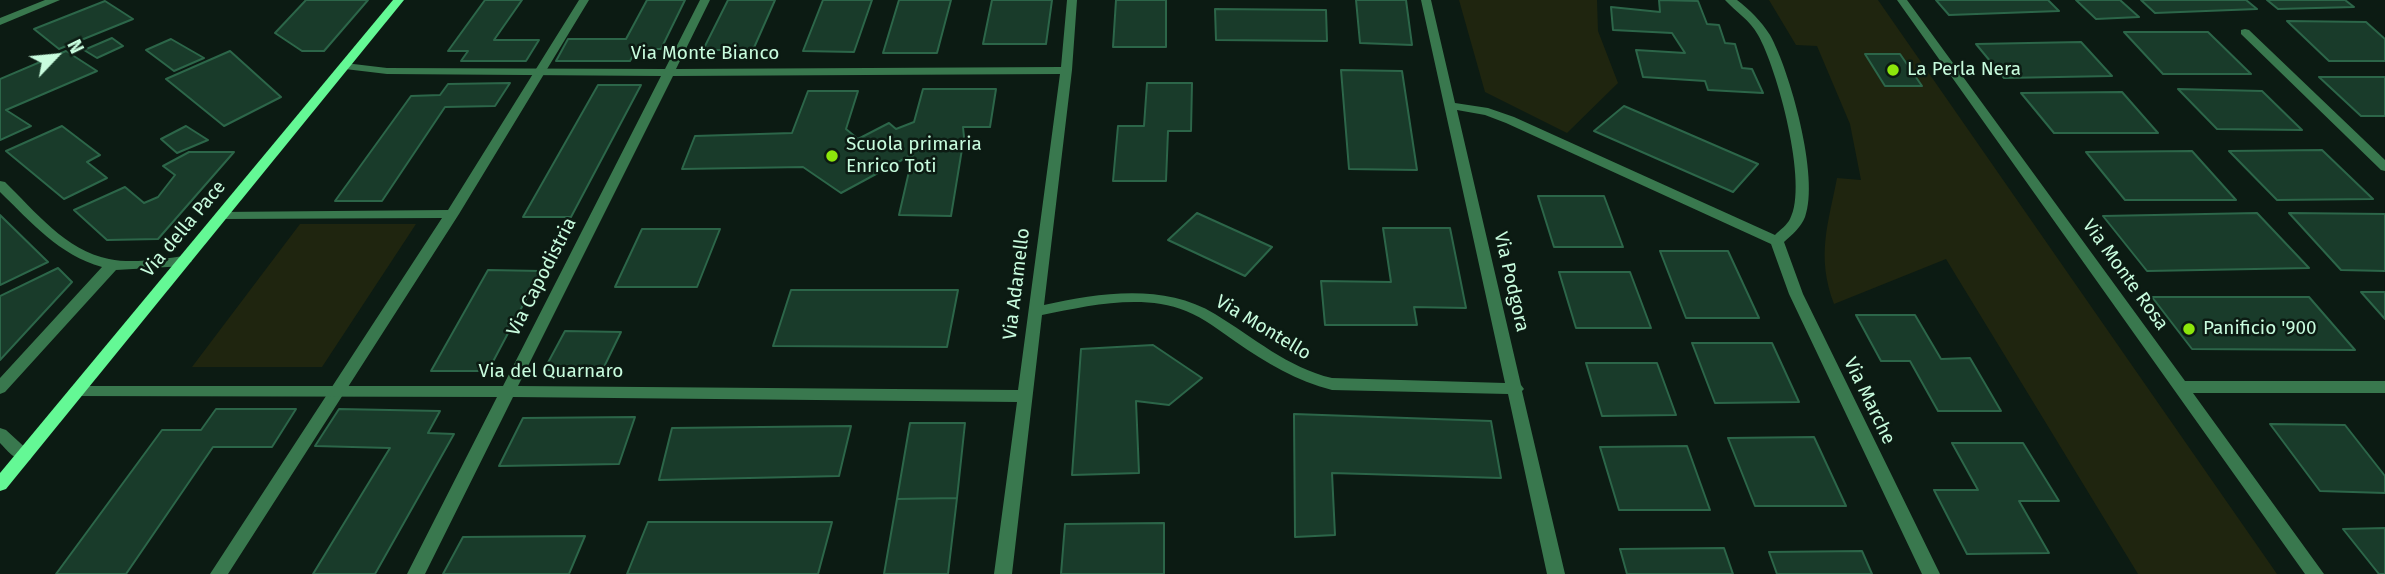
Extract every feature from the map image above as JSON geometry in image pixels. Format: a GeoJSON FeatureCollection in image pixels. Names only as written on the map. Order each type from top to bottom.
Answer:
{"type":"FeatureCollection","features":[{"type":"Feature","properties":{"kind":"main road","name":"Via della Pace"},"geometry":{"type":"LineString","coordinates":[[0,484],[399,0]]}},
{"type":"Feature","properties":{"kind":"street"},"geometry":{"type":"LineString","coordinates":[[0,22],[55,0]]}},
{"type":"Feature","properties":{"kind":"street"},"geometry":{"type":"LineString","coordinates":[[219,574],[452,214],[584,0]]}},
{"type":"Feature","properties":{"kind":"street","name":"Via Capodistria"},"geometry":{"type":"LineString","coordinates":[[416,574],[705,0]]}},
{"type":"Feature","properties":{"kind":"street","name":"Via Adamello"},"geometry":{"type":"LineString","coordinates":[[1003,574],[1066,70],[1072,0]]}},
{"type":"Feature","properties":{"kind":"street","name":"Via Podgora"},"geometry":{"type":"LineString","coordinates":[[1426,0],[1556,574]]}},
{"type":"Feature","properties":{"kind":"street"},"geometry":{"type":"LineString","coordinates":[[1452,106],[1488,112],[1510,120],[1777,242],[1799,215],[1802,167],[1789,102],[1766,37],[1748,14],[1730,0]]}},
{"type":"Feature","properties":{"kind":"street","name":"Via Monte Rosa"},"geometry":{"type":"LineString","coordinates":[[1902,0],[2315,574]]}},
{"type":"Feature","properties":{"kind":"street"},"geometry":{"type":"LineString","coordinates":[[2245,32],[2385,167]]}},
{"type":"Feature","properties":{"kind":"street","name":"Via Monte Bianco"},"geometry":{"type":"LineString","coordinates":[[345,66],[387,71],[541,73],[1066,70]]}},
{"type":"Feature","properties":{"kind":"street"},"geometry":{"type":"LineString","coordinates":[[0,185],[70,248],[85,258],[112,265],[186,261]]}},
{"type":"Feature","properties":{"kind":"street"},"geometry":{"type":"LineString","coordinates":[[223,215],[452,214]]}},
{"type":"Feature","properties":{"kind":"street","name":"Via Marche"},"geometry":{"type":"LineString","coordinates":[[1777,242],[1796,294],[1931,574]]}},
{"type":"Feature","properties":{"kind":"street"},"geometry":{"type":"LineString","coordinates":[[0,388],[112,265]]}},
{"type":"Feature","properties":{"kind":"street","name":"Via Montello"},"geometry":{"type":"LineString","coordinates":[[1035,312],[1088,301],[1165,300],[1202,313],[1279,362],[1315,381],[1332,384],[1516,389]]}},
{"type":"Feature","properties":{"kind":"street"},"geometry":{"type":"LineString","coordinates":[[2183,387],[2385,387]]}},
{"type":"Feature","properties":{"kind":"street","name":"Via del Quarnaro"},"geometry":{"type":"LineString","coordinates":[[76,392],[336,390],[1025,396]]}},
{"type":"Feature","properties":{"kind":"street"},"geometry":{"type":"LineString","coordinates":[[0,434],[24,456]]}},
{"type":"Feature","properties":{"kind":"green space"},"geometry":{"type":"Polygon","coordinates":[[[1459,0],[1597,0],[1598,31],[1618,83],[1567,133],[1485,92],[1459,0]]]}},
{"type":"Feature","properties":{"kind":"green space"},"geometry":{"type":"Polygon","coordinates":[[[1769,0],[1878,0],[2277,574],[2138,574],[1946,259],[1834,304],[1826,271],[1825,241],[1837,178],[1861,180],[1850,124],[1817,46],[1796,45],[1769,0]]]}},
{"type":"Feature","properties":{"kind":"green space"},"geometry":{"type":"Polygon","coordinates":[[[300,224],[416,224],[322,367],[192,367],[300,224]]]}},
{"type":"Feature","properties":{"kind":"building"},"geometry":{"type":"Polygon","coordinates":[[[306,0],[368,0],[324,51],[302,51],[275,33],[306,0]]]}},
{"type":"Feature","properties":{"kind":"building"},"geometry":{"type":"Polygon","coordinates":[[[485,0],[522,0],[494,40],[539,40],[526,61],[461,61],[468,51],[448,51],[485,0]]]}},
{"type":"Feature","properties":{"kind":"building"},"geometry":{"type":"Polygon","coordinates":[[[647,0],[685,0],[661,49],[637,49],[630,61],[556,61],[568,39],[626,39],[647,0]]]}},
{"type":"Feature","properties":{"kind":"building"},"geometry":{"type":"Polygon","coordinates":[[[728,0],[775,0],[753,50],[703,50],[728,0]]]}},
{"type":"Feature","properties":{"kind":"building"},"geometry":{"type":"Polygon","coordinates":[[[823,0],[872,0],[854,52],[803,51],[823,0]]]}},
{"type":"Feature","properties":{"kind":"building"},"geometry":{"type":"Polygon","coordinates":[[[899,0],[951,0],[937,53],[883,53],[899,0]]]}},
{"type":"Feature","properties":{"kind":"building"},"geometry":{"type":"Polygon","coordinates":[[[992,0],[1052,0],[1046,44],[983,44],[992,0]]]}},
{"type":"Feature","properties":{"kind":"building"},"geometry":{"type":"Polygon","coordinates":[[[1116,0],[1166,0],[1166,47],[1113,47],[1116,0]]]}},
{"type":"Feature","properties":{"kind":"building"},"geometry":{"type":"Polygon","coordinates":[[[1356,0],[1406,0],[1412,45],[1360,43],[1356,0]]]}},
{"type":"Feature","properties":{"kind":"building"},"geometry":{"type":"Polygon","coordinates":[[[1659,0],[1698,1],[1707,24],[1719,25],[1725,43],[1735,44],[1742,68],[1752,69],[1763,93],[1708,90],[1705,81],[1643,77],[1636,50],[1685,53],[1672,33],[1613,30],[1611,7],[1660,12],[1659,0]]]}},
{"type":"Feature","properties":{"kind":"building"},"geometry":{"type":"Polygon","coordinates":[[[1936,0],[2048,0],[2059,11],[1949,15],[1936,0]]]}},
{"type":"Feature","properties":{"kind":"building"},"geometry":{"type":"Polygon","coordinates":[[[2076,0],[2120,0],[2139,17],[2096,19],[2076,0]]]}},
{"type":"Feature","properties":{"kind":"building"},"geometry":{"type":"Polygon","coordinates":[[[2141,0],[2246,0],[2257,9],[2155,13],[2141,0]]]}},
{"type":"Feature","properties":{"kind":"building"},"geometry":{"type":"Polygon","coordinates":[[[2267,0],[2345,0],[2354,7],[2278,9],[2267,0]]]}},
{"type":"Feature","properties":{"kind":"building"},"geometry":{"type":"Polygon","coordinates":[[[105,1],[133,19],[59,49],[34,29],[105,1]]]}},
{"type":"Feature","properties":{"kind":"building"},"geometry":{"type":"Polygon","coordinates":[[[1215,9],[1326,10],[1327,41],[1216,40],[1215,9]]]}},
{"type":"Feature","properties":{"kind":"building"},"geometry":{"type":"Polygon","coordinates":[[[2287,21],[2366,22],[2385,39],[2385,61],[2329,61],[2287,21]]]}},
{"type":"Feature","properties":{"kind":"building"},"geometry":{"type":"Polygon","coordinates":[[[2124,32],[2208,32],[2251,74],[2163,74],[2124,32]]]}},
{"type":"Feature","properties":{"kind":"building"},"geometry":{"type":"Polygon","coordinates":[[[112,38],[123,46],[97,58],[84,50],[112,38]]]}},
{"type":"Feature","properties":{"kind":"building"},"geometry":{"type":"Polygon","coordinates":[[[171,39],[204,58],[174,71],[146,50],[171,39]]]}},
{"type":"Feature","properties":{"kind":"building"},"geometry":{"type":"Polygon","coordinates":[[[2081,42],[2112,76],[2004,78],[1976,44],[2081,42]]]}},
{"type":"Feature","properties":{"kind":"building"},"geometry":{"type":"Polygon","coordinates":[[[66,51],[97,71],[6,110],[31,126],[0,140],[0,79],[66,51]]]}},
{"type":"Feature","properties":{"kind":"building"},"geometry":{"type":"Polygon","coordinates":[[[230,51],[281,97],[224,126],[166,79],[230,51]]]}},
{"type":"Feature","properties":{"kind":"building","name":"La Perla Nera"},"geometry":{"type":"Polygon","coordinates":[[[1865,54],[1900,54],[1922,86],[1885,86],[1865,54]]]}},
{"type":"Feature","properties":{"kind":"building"},"geometry":{"type":"Polygon","coordinates":[[[1341,70],[1402,71],[1417,170],[1349,169],[1341,70]]]}},
{"type":"Feature","properties":{"kind":"building"},"geometry":{"type":"Polygon","coordinates":[[[2319,77],[2385,77],[2385,116],[2361,116],[2319,77]]]}},
{"type":"Feature","properties":{"kind":"building"},"geometry":{"type":"Polygon","coordinates":[[[510,83],[495,106],[445,107],[382,201],[335,201],[411,96],[440,95],[448,84],[510,83]]]}},
{"type":"Feature","properties":{"kind":"building"},"geometry":{"type":"Polygon","coordinates":[[[1147,83],[1192,83],[1191,131],[1168,131],[1166,181],[1113,181],[1118,126],[1144,126],[1147,83]]]}},
{"type":"Feature","properties":{"kind":"building"},"geometry":{"type":"Polygon","coordinates":[[[598,85],[641,85],[571,217],[523,217],[598,85]]]}},
{"type":"Feature","properties":{"kind":"building"},"geometry":{"type":"Polygon","coordinates":[[[923,89],[996,89],[990,127],[963,127],[964,137],[951,216],[899,215],[913,154],[841,193],[803,167],[682,169],[695,136],[792,133],[808,91],[858,91],[846,129],[858,139],[889,123],[896,129],[914,122],[923,89]]]}},
{"type":"Feature","properties":{"kind":"building"},"geometry":{"type":"Polygon","coordinates":[[[2178,89],[2262,91],[2302,130],[2217,129],[2178,89]]]}},
{"type":"Feature","properties":{"kind":"building"},"geometry":{"type":"Polygon","coordinates":[[[2122,92],[2158,133],[2054,133],[2021,93],[2122,92]]]}},
{"type":"Feature","properties":{"kind":"building"},"geometry":{"type":"Polygon","coordinates":[[[1624,106],[1758,164],[1733,192],[1594,131],[1624,106]]]}},
{"type":"Feature","properties":{"kind":"building"},"geometry":{"type":"Polygon","coordinates":[[[62,126],[100,155],[87,162],[107,178],[64,199],[6,151],[62,126]]]}},
{"type":"Feature","properties":{"kind":"building"},"geometry":{"type":"Polygon","coordinates":[[[186,126],[208,140],[177,153],[161,139],[186,126]]]}},
{"type":"Feature","properties":{"kind":"building"},"geometry":{"type":"Polygon","coordinates":[[[2322,150],[2373,199],[2277,200],[2229,151],[2322,150]]]}},
{"type":"Feature","properties":{"kind":"building"},"geometry":{"type":"Polygon","coordinates":[[[2192,151],[2236,200],[2125,200],[2086,152],[2192,151]]]}},
{"type":"Feature","properties":{"kind":"building"},"geometry":{"type":"Polygon","coordinates":[[[189,152],[234,152],[158,239],[107,240],[74,210],[125,187],[144,203],[158,197],[175,175],[163,166],[189,152]]]}},
{"type":"Feature","properties":{"kind":"building"},"geometry":{"type":"Polygon","coordinates":[[[1538,196],[1604,196],[1623,247],[1554,247],[1538,196]]]}},
{"type":"Feature","properties":{"kind":"building"},"geometry":{"type":"Polygon","coordinates":[[[1197,213],[1272,247],[1245,276],[1168,240],[1197,213]]]}},
{"type":"Feature","properties":{"kind":"building"},"geometry":{"type":"Polygon","coordinates":[[[2257,213],[2309,268],[2147,271],[2103,216],[2257,213]]]}},
{"type":"Feature","properties":{"kind":"building"},"geometry":{"type":"Polygon","coordinates":[[[2289,213],[2385,214],[2385,271],[2341,270],[2289,213]]]}},
{"type":"Feature","properties":{"kind":"building"},"geometry":{"type":"Polygon","coordinates":[[[0,215],[48,262],[0,285],[0,215]]]}},
{"type":"Feature","properties":{"kind":"building"},"geometry":{"type":"Polygon","coordinates":[[[1383,228],[1450,228],[1466,308],[1414,307],[1417,325],[1325,325],[1321,281],[1391,282],[1383,228]]]}},
{"type":"Feature","properties":{"kind":"building"},"geometry":{"type":"Polygon","coordinates":[[[642,229],[720,229],[697,287],[615,287],[642,229]]]}},
{"type":"Feature","properties":{"kind":"building"},"geometry":{"type":"Polygon","coordinates":[[[1660,251],[1728,251],[1759,318],[1686,318],[1660,251]]]}},
{"type":"Feature","properties":{"kind":"building"},"geometry":{"type":"Polygon","coordinates":[[[58,268],[72,282],[0,360],[0,296],[58,268]]]}},
{"type":"Feature","properties":{"kind":"building"},"geometry":{"type":"Polygon","coordinates":[[[488,270],[541,271],[488,371],[431,371],[488,270]]]}},
{"type":"Feature","properties":{"kind":"building"},"geometry":{"type":"Polygon","coordinates":[[[1559,272],[1630,272],[1651,328],[1576,328],[1559,272]]]}},
{"type":"Feature","properties":{"kind":"building"},"geometry":{"type":"Polygon","coordinates":[[[791,290],[958,290],[947,347],[773,346],[791,290]]]}},
{"type":"Feature","properties":{"kind":"building"},"geometry":{"type":"Polygon","coordinates":[[[2361,292],[2385,292],[2385,319],[2361,292]]]}},
{"type":"Feature","properties":{"kind":"building"},"geometry":{"type":"Polygon","coordinates":[[[2152,297],[2309,297],[2355,350],[2192,349],[2152,297]]]}},
{"type":"Feature","properties":{"kind":"building"},"geometry":{"type":"Polygon","coordinates":[[[1856,315],[1915,315],[1941,359],[1970,358],[2001,411],[1938,411],[1910,361],[1881,361],[1856,315]]]}},
{"type":"Feature","properties":{"kind":"building"},"geometry":{"type":"Polygon","coordinates":[[[565,331],[621,332],[602,371],[544,370],[565,331]]]}},
{"type":"Feature","properties":{"kind":"building"},"geometry":{"type":"Polygon","coordinates":[[[1692,343],[1772,343],[1799,402],[1715,403],[1692,343]]]}},
{"type":"Feature","properties":{"kind":"building"},"geometry":{"type":"Polygon","coordinates":[[[1153,345],[1202,378],[1169,405],[1136,401],[1139,473],[1072,475],[1081,349],[1153,345]]]}},
{"type":"Feature","properties":{"kind":"building"},"geometry":{"type":"Polygon","coordinates":[[[1586,363],[1657,363],[1676,415],[1602,416],[1586,363]]]}},
{"type":"Feature","properties":{"kind":"building"},"geometry":{"type":"Polygon","coordinates":[[[216,409],[296,409],[272,447],[213,447],[126,574],[56,574],[162,430],[201,430],[216,409]]]}},
{"type":"Feature","properties":{"kind":"building"},"geometry":{"type":"Polygon","coordinates":[[[339,409],[440,411],[428,433],[454,434],[375,574],[313,574],[390,448],[315,446],[339,409]]]}},
{"type":"Feature","properties":{"kind":"building"},"geometry":{"type":"Polygon","coordinates":[[[1294,414],[1491,421],[1501,478],[1332,473],[1335,535],[1295,537],[1294,414]]]}},
{"type":"Feature","properties":{"kind":"building"},"geometry":{"type":"Polygon","coordinates":[[[635,417],[619,464],[499,466],[523,418],[635,417]]]}},
{"type":"Feature","properties":{"kind":"building"},"geometry":{"type":"Polygon","coordinates":[[[910,423],[965,423],[957,498],[897,499],[910,423]]]}},
{"type":"Feature","properties":{"kind":"building"},"geometry":{"type":"Polygon","coordinates":[[[2270,424],[2345,425],[2385,476],[2385,493],[2320,491],[2270,424]]]}},
{"type":"Feature","properties":{"kind":"building"},"geometry":{"type":"Polygon","coordinates":[[[851,426],[839,476],[659,480],[672,428],[851,426]]]}},
{"type":"Feature","properties":{"kind":"building"},"geometry":{"type":"Polygon","coordinates":[[[1814,437],[1846,506],[1755,506],[1728,438],[1814,437]]]}},
{"type":"Feature","properties":{"kind":"building"},"geometry":{"type":"Polygon","coordinates":[[[1952,443],[2023,443],[2059,501],[2019,501],[2049,553],[1967,554],[1934,490],[1978,490],[1952,443]]]}},
{"type":"Feature","properties":{"kind":"building"},"geometry":{"type":"Polygon","coordinates":[[[1687,446],[1710,510],[1619,510],[1600,447],[1687,446]]]}},
{"type":"Feature","properties":{"kind":"building"},"geometry":{"type":"Polygon","coordinates":[[[957,498],[948,574],[884,574],[897,499],[957,498]]]}},
{"type":"Feature","properties":{"kind":"building"},"geometry":{"type":"Polygon","coordinates":[[[648,522],[832,522],[818,574],[627,574],[648,522]]]}},
{"type":"Feature","properties":{"kind":"building"},"geometry":{"type":"Polygon","coordinates":[[[1164,523],[1164,574],[1061,574],[1065,524],[1164,523]]]}},
{"type":"Feature","properties":{"kind":"building"},"geometry":{"type":"Polygon","coordinates":[[[2385,528],[2385,574],[2379,574],[2343,529],[2385,528]]]}},
{"type":"Feature","properties":{"kind":"building"},"geometry":{"type":"Polygon","coordinates":[[[585,536],[569,574],[443,574],[463,537],[585,536]]]}},
{"type":"Feature","properties":{"kind":"building"},"geometry":{"type":"Polygon","coordinates":[[[1724,548],[1733,574],[1627,574],[1620,549],[1724,548]]]}},
{"type":"Feature","properties":{"kind":"building"},"geometry":{"type":"Polygon","coordinates":[[[1862,551],[1872,574],[1777,574],[1769,552],[1862,551]]]}},
{"type":"Feature","properties":{"kind":"place","name":"La Perla Nera"},"geometry":{"type":"Point","coordinates":[1893,70]}},
{"type":"Feature","properties":{"kind":"place","name":"Scuola primaria Enrico Toti"},"geometry":{"type":"Point","coordinates":[832,156]}},
{"type":"Feature","properties":{"kind":"place","name":"Panificio '900"},"geometry":{"type":"Point","coordinates":[2189,329]}}]}
